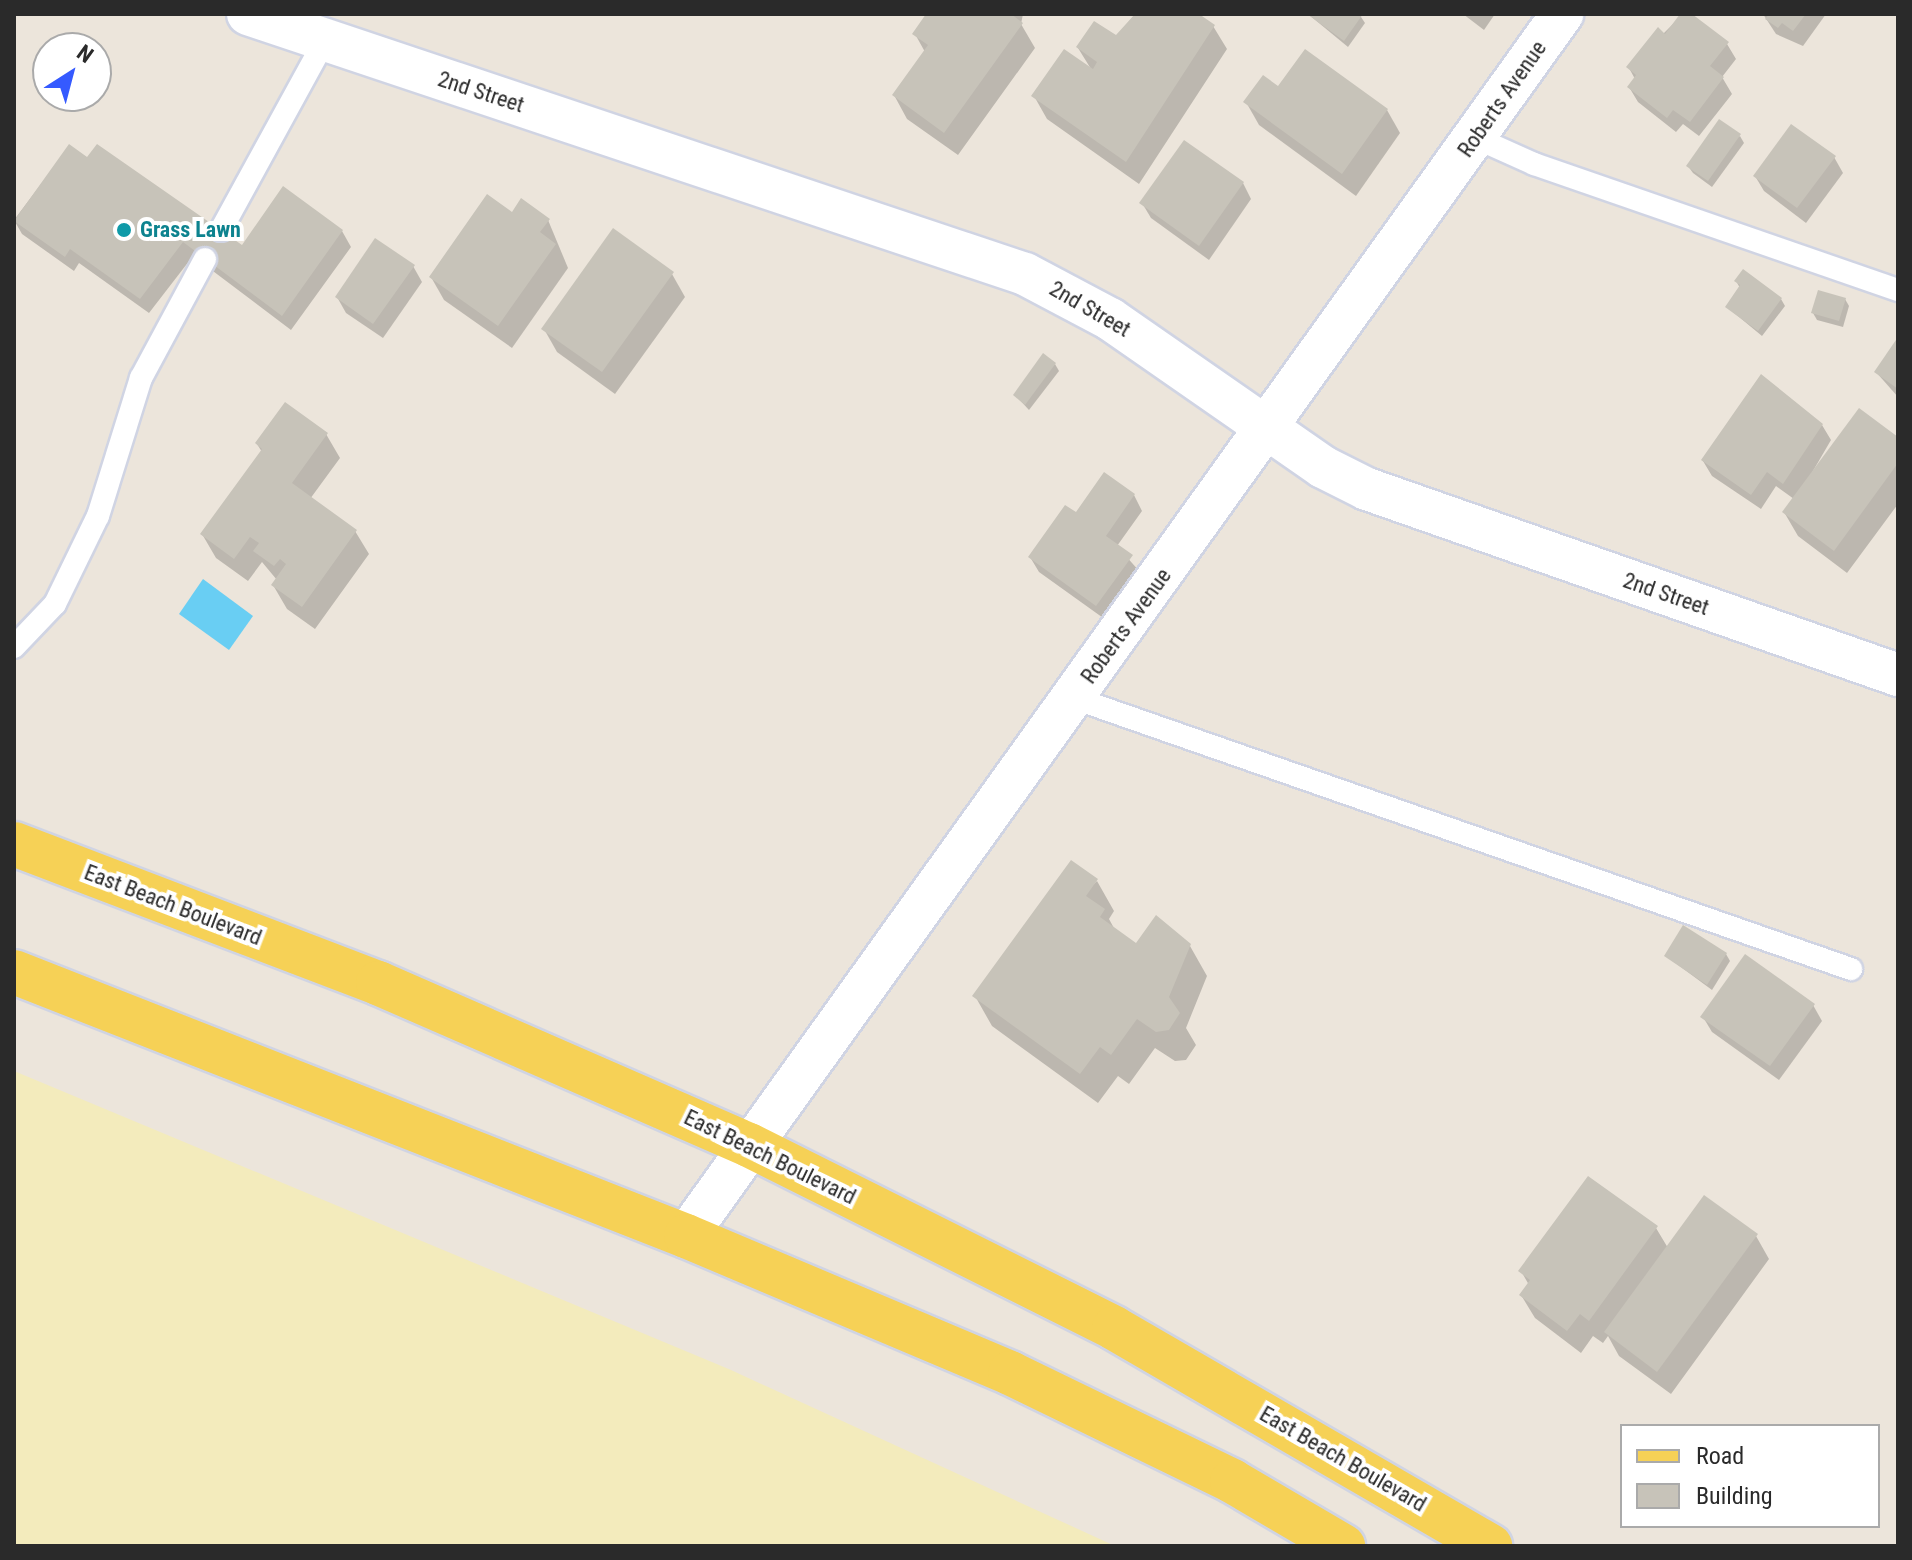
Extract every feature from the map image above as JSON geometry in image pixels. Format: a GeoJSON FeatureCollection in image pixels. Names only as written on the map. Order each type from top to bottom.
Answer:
{"type":"FeatureCollection","features":[{"type":"Feature","properties":{"kind":"main road","name":"East Beach Boulevard"},"geometry":{"type":"LineString","coordinates":[[14,844],[378,983],[749,1145],[1114,1328],[1490,1546]]}},
{"type":"Feature","properties":{"kind":"main road"},"geometry":{"type":"LineString","coordinates":[[14,972],[686,1236],[1010,1373],[1232,1481],[1343,1546]]}},
{"type":"Feature","properties":{"kind":"street","name":"2nd Street"},"geometry":{"type":"LineString","coordinates":[[248,14],[1049,285],[1110,319],[1323,467],[1414,507],[1898,675]]}},
{"type":"Feature","properties":{"kind":"street","name":"Roberts Avenue"},"geometry":{"type":"LineString","coordinates":[[686,1236],[1267,430],[1562,14]]}},
{"type":"Feature","properties":{"kind":"lane"},"geometry":{"type":"LineString","coordinates":[[221,230],[325,40]]}},
{"type":"Feature","properties":{"kind":"lane"},"geometry":{"type":"LineString","coordinates":[[1474,137],[1534,164],[1898,290]]}},
{"type":"Feature","properties":{"kind":"lane"},"geometry":{"type":"LineString","coordinates":[[14,647],[55,604],[98,516],[141,378],[205,259]]}},
{"type":"Feature","properties":{"kind":"lane"},"geometry":{"type":"LineString","coordinates":[[1074,698],[1851,969]]}},
{"type":"Feature","properties":{"kind":"sand"},"geometry":{"type":"Polygon","coordinates":[[[14,1071],[731,1370],[1115,1546],[14,1546],[14,1071]]]}},
{"type":"Feature","properties":{"kind":"water"},"geometry":{"type":"Polygon","coordinates":[[[203,579],[253,616],[229,650],[179,614],[203,579]]]}},
{"type":"Feature","properties":{"kind":"building"},"geometry":{"type":"Polygon","coordinates":[[[926,14],[1011,14],[1023,23],[944,133],[892,95],[928,45],[912,34],[926,14]]]}},
{"type":"Feature","properties":{"kind":"building"},"geometry":{"type":"Polygon","coordinates":[[[1135,14],[1199,14],[1215,25],[1126,162],[1031,96],[1064,49],[1093,69],[1097,62],[1076,47],[1094,21],[1116,35],[1135,14]]]}},
{"type":"Feature","properties":{"kind":"building"},"geometry":{"type":"Polygon","coordinates":[[[1307,14],[1363,14],[1344,41],[1307,14]]]}},
{"type":"Feature","properties":{"kind":"building"},"geometry":{"type":"Polygon","coordinates":[[[1680,14],[1692,14],[1729,42],[1710,66],[1724,77],[1690,122],[1673,110],[1667,118],[1627,87],[1636,75],[1626,67],[1658,27],[1665,34],[1680,14]]]}},
{"type":"Feature","properties":{"kind":"building"},"geometry":{"type":"Polygon","coordinates":[[[1769,14],[1806,14],[1793,31],[1782,23],[1778,28],[1765,19],[1769,14]]]}},
{"type":"Feature","properties":{"kind":"building"},"geometry":{"type":"Polygon","coordinates":[[[1305,49],[1388,109],[1342,174],[1243,102],[1263,75],[1278,86],[1305,49]]]}},
{"type":"Feature","properties":{"kind":"building"},"geometry":{"type":"Polygon","coordinates":[[[1719,119],[1741,134],[1708,181],[1686,166],[1719,119]]]}},
{"type":"Feature","properties":{"kind":"building"},"geometry":{"type":"Polygon","coordinates":[[[1791,124],[1836,156],[1797,208],[1753,176],[1791,124]]]}},
{"type":"Feature","properties":{"kind":"building"},"geometry":{"type":"Polygon","coordinates":[[[1184,140],[1244,182],[1199,246],[1139,203],[1184,140]]]}},
{"type":"Feature","properties":{"kind":"building","name":"Grass Lawn"},"geometry":{"type":"Polygon","coordinates":[[[69,144],[87,157],[97,144],[242,245],[283,186],[343,230],[282,316],[183,242],[140,299],[70,249],[65,257],[14,221],[69,144]]]}},
{"type":"Feature","properties":{"kind":"building"},"geometry":{"type":"Polygon","coordinates":[[[487,194],[512,212],[521,198],[550,219],[540,232],[556,244],[498,326],[429,277],[487,194]]]}},
{"type":"Feature","properties":{"kind":"building"},"geometry":{"type":"Polygon","coordinates":[[[613,228],[674,272],[602,372],[541,329],[613,228]]]}},
{"type":"Feature","properties":{"kind":"building"},"geometry":{"type":"Polygon","coordinates":[[[375,238],[415,265],[373,324],[335,297],[375,238]]]}},
{"type":"Feature","properties":{"kind":"building"},"geometry":{"type":"Polygon","coordinates":[[[1743,269],[1782,298],[1758,331],[1725,307],[1740,285],[1734,281],[1743,269]]]}},
{"type":"Feature","properties":{"kind":"building"},"geometry":{"type":"Polygon","coordinates":[[[1818,290],[1846,298],[1839,321],[1811,313],[1818,290]]]}},
{"type":"Feature","properties":{"kind":"building"},"geometry":{"type":"Polygon","coordinates":[[[1898,337],[1898,389],[1874,372],[1898,337]]]}},
{"type":"Feature","properties":{"kind":"building"},"geometry":{"type":"Polygon","coordinates":[[[1043,353],[1056,363],[1025,405],[1013,395],[1043,353]]]}},
{"type":"Feature","properties":{"kind":"building"},"geometry":{"type":"Polygon","coordinates":[[[1761,374],[1823,424],[1783,484],[1767,472],[1751,495],[1701,460],[1761,374]]]}},
{"type":"Feature","properties":{"kind":"building"},"geometry":{"type":"Polygon","coordinates":[[[285,402],[328,433],[292,483],[357,530],[302,607],[271,585],[286,564],[280,559],[274,566],[253,551],[259,543],[250,537],[234,559],[200,534],[262,449],[255,443],[285,402]]]}},
{"type":"Feature","properties":{"kind":"building"},"geometry":{"type":"Polygon","coordinates":[[[1859,408],[1898,437],[1898,463],[1834,551],[1782,512],[1859,408]]]}},
{"type":"Feature","properties":{"kind":"building"},"geometry":{"type":"Polygon","coordinates":[[[1104,472],[1135,494],[1106,536],[1133,555],[1096,606],[1028,557],[1065,505],[1076,512],[1104,472]]]}},
{"type":"Feature","properties":{"kind":"building"},"geometry":{"type":"Polygon","coordinates":[[[1071,860],[1098,879],[1086,896],[1105,909],[1100,917],[1136,943],[1156,915],[1191,944],[1169,997],[1180,1013],[1169,1030],[1156,1032],[1137,1019],[1111,1055],[1100,1047],[1080,1074],[972,996],[1071,860]]]}},
{"type":"Feature","properties":{"kind":"building"},"geometry":{"type":"Polygon","coordinates":[[[1683,925],[1727,953],[1707,985],[1664,956],[1683,925]]]}},
{"type":"Feature","properties":{"kind":"building"},"geometry":{"type":"Polygon","coordinates":[[[1745,954],[1815,1004],[1770,1066],[1700,1017],[1745,954]]]}},
{"type":"Feature","properties":{"kind":"building"},"geometry":{"type":"Polygon","coordinates":[[[1588,1176],[1658,1226],[1589,1321],[1580,1314],[1567,1331],[1519,1295],[1530,1280],[1518,1271],[1588,1176]]]}},
{"type":"Feature","properties":{"kind":"building"},"geometry":{"type":"Polygon","coordinates":[[[1704,1195],[1758,1234],[1657,1372],[1604,1332],[1704,1195]]]}},
{"type":"Feature","properties":{"kind":"place","name":"Grass Lawn"},"geometry":{"type":"Point","coordinates":[124,230]}}]}
